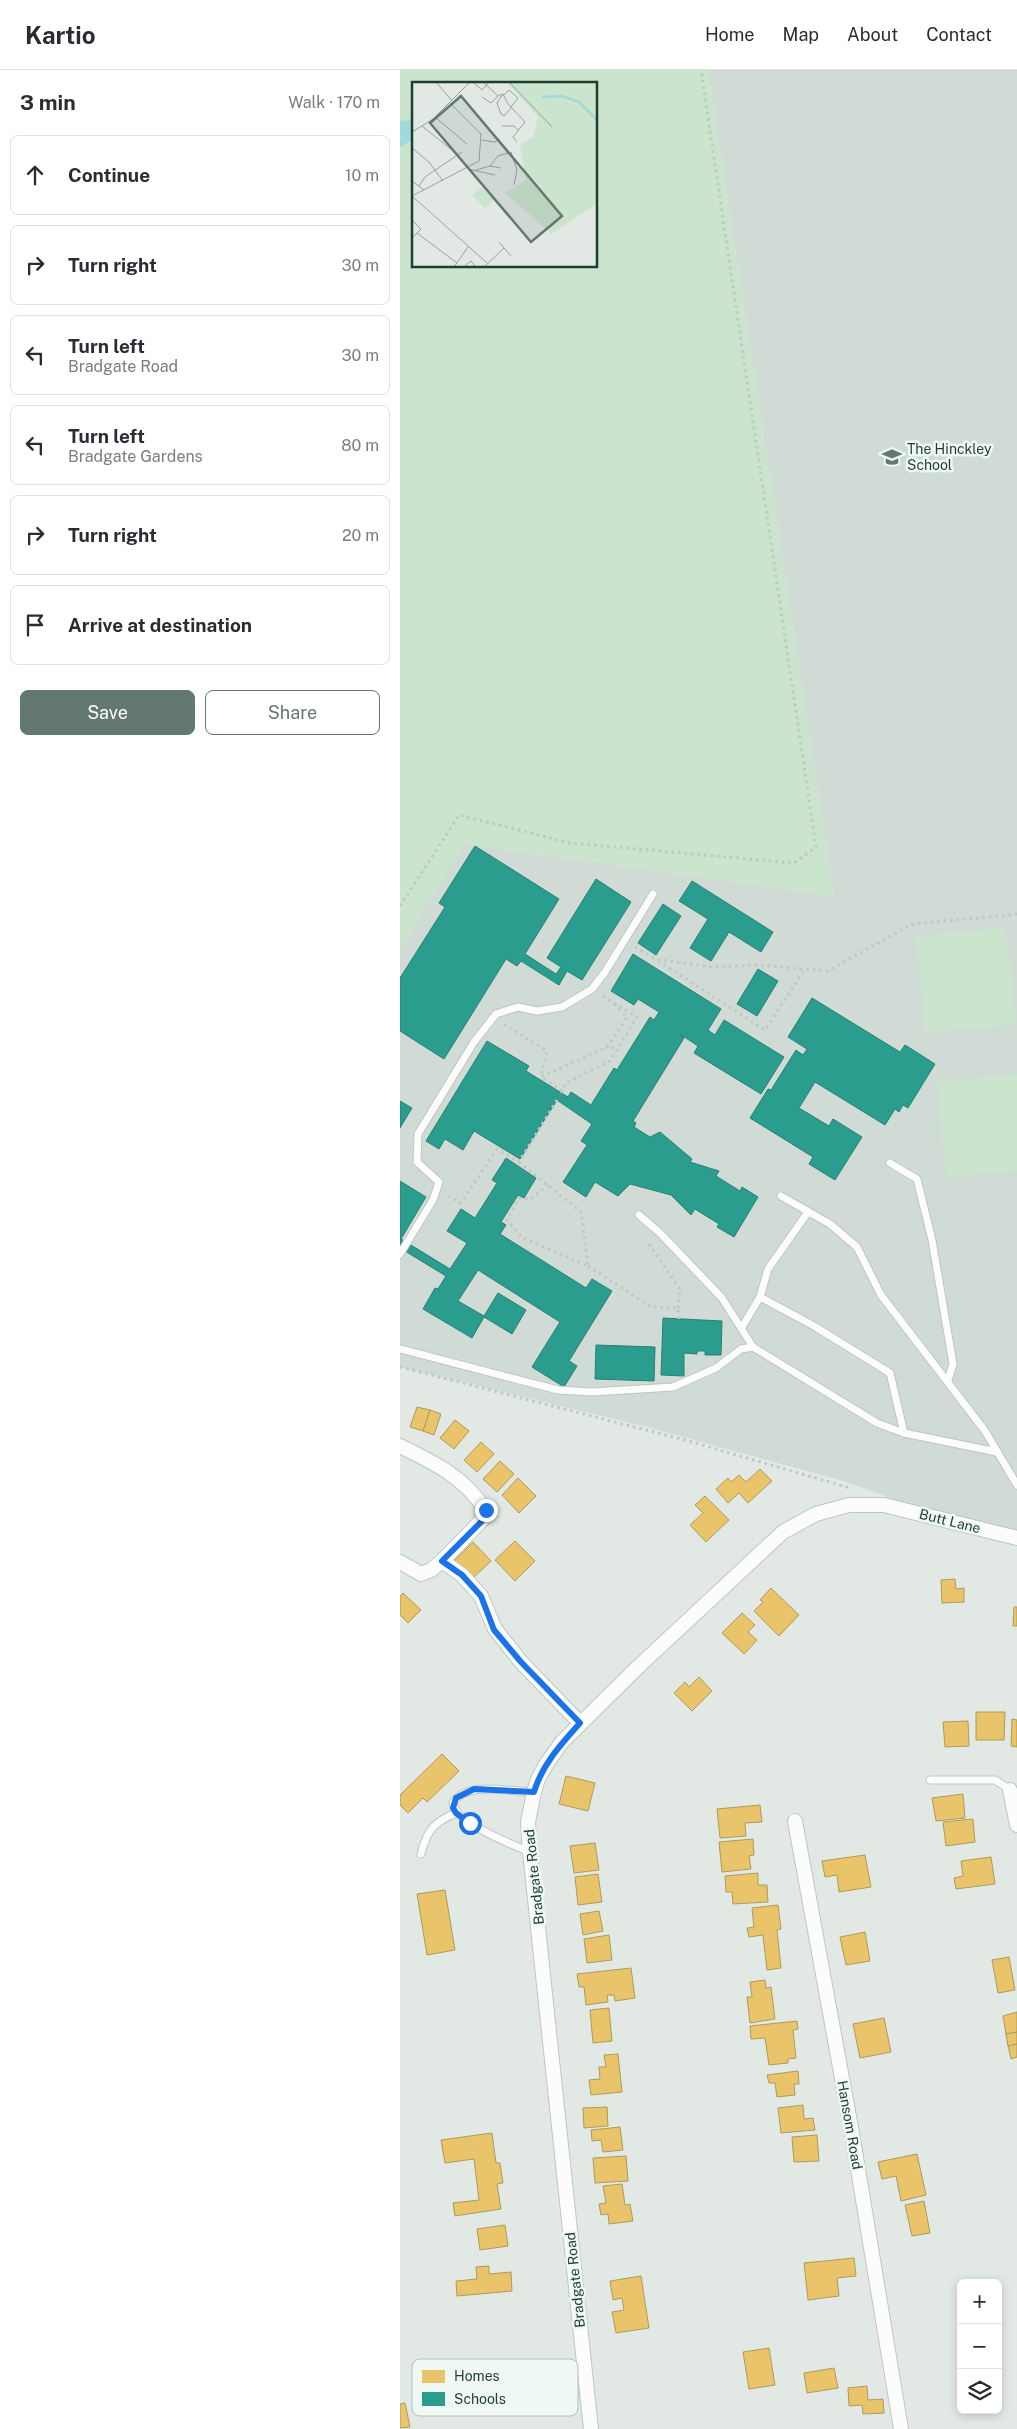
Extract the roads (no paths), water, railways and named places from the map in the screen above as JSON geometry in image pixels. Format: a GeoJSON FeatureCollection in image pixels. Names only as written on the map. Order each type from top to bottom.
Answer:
{"type":"FeatureCollection","features":[{"type":"Feature","properties":{"kind":"street"},"geometry":{"type":"LineString","coordinates":[[400,1446],[437,1464],[463,1482],[477,1496],[486,1510],[483,1520],[431,1570],[421,1574],[400,1562]]}},
{"type":"Feature","properties":{"kind":"street","name":"Bradgate Road"},"geometry":{"type":"LineString","coordinates":[[591,2429],[530,1852],[528,1822],[538,1779],[547,1763],[580,1723],[783,1532],[816,1514],[841,1507],[849,1505],[884,1505]]}},
{"type":"Feature","properties":{"kind":"street","name":"Butt Lane"},"geometry":{"type":"LineString","coordinates":[[884,1505],[1017,1538]]}},
{"type":"Feature","properties":{"kind":"street"},"geometry":{"type":"LineString","coordinates":[[442,1561],[462,1575],[481,1596],[494,1630],[521,1662],[580,1723]]}},
{"type":"Feature","properties":{"kind":"street"},"geometry":{"type":"LineString","coordinates":[[1014,1791],[1017,1825]]}},
{"type":"Feature","properties":{"kind":"street","name":"Hansom Road"},"geometry":{"type":"LineString","coordinates":[[795,1821],[852,2133],[901,2429]]}},
{"type":"Feature","properties":{"kind":"lane"},"geometry":{"type":"LineString","coordinates":[[400,1254],[433,1200],[439,1182],[417,1162],[418,1134],[474,1042],[496,1014],[518,1007],[537,1011],[562,1008],[592,989],[605,972],[653,894]]}},
{"type":"Feature","properties":{"kind":"lane"},"geometry":{"type":"LineString","coordinates":[[890,1163],[916,1179],[932,1240],[952,1364],[948,1380]]}},
{"type":"Feature","properties":{"kind":"lane"},"geometry":{"type":"LineString","coordinates":[[781,1196],[830,1224],[857,1246],[881,1294],[948,1380],[1017,1485]]}},
{"type":"Feature","properties":{"kind":"lane"},"geometry":{"type":"LineString","coordinates":[[742,1327],[760,1297],[768,1269],[808,1212]]}},
{"type":"Feature","properties":{"kind":"lane"},"geometry":{"type":"LineString","coordinates":[[639,1215],[660,1233],[722,1298],[753,1347],[877,1424],[904,1433],[997,1452]]}},
{"type":"Feature","properties":{"kind":"lane"},"geometry":{"type":"LineString","coordinates":[[760,1297],[814,1326],[890,1373],[904,1433]]}},
{"type":"Feature","properties":{"kind":"lane"},"geometry":{"type":"LineString","coordinates":[[400,1349],[558,1390],[592,1392],[673,1387],[716,1368],[741,1349],[753,1347]]}},
{"type":"Feature","properties":{"kind":"lane"},"geometry":{"type":"LineString","coordinates":[[930,1780],[995,1780],[1014,1791]]}},
{"type":"Feature","properties":{"kind":"lane"},"geometry":{"type":"LineString","coordinates":[[530,1852],[503,1841],[456,1813],[453,1803],[456,1798],[474,1789],[534,1792]]}},
{"type":"Feature","properties":{"kind":"lane"},"geometry":{"type":"LineString","coordinates":[[421,1854],[433,1826],[439,1820],[456,1813]]}},
{"type":"Feature","properties":{"kind":"water"},"geometry":{"type":"Polygon","coordinates":[[[412,116],[412,140],[400,147],[400,121],[409,120],[412,116]]]}},
{"type":"Feature","properties":{"kind":"place","name":"The Hinckley School"},"geometry":{"type":"Point","coordinates":[892,457]}}]}
